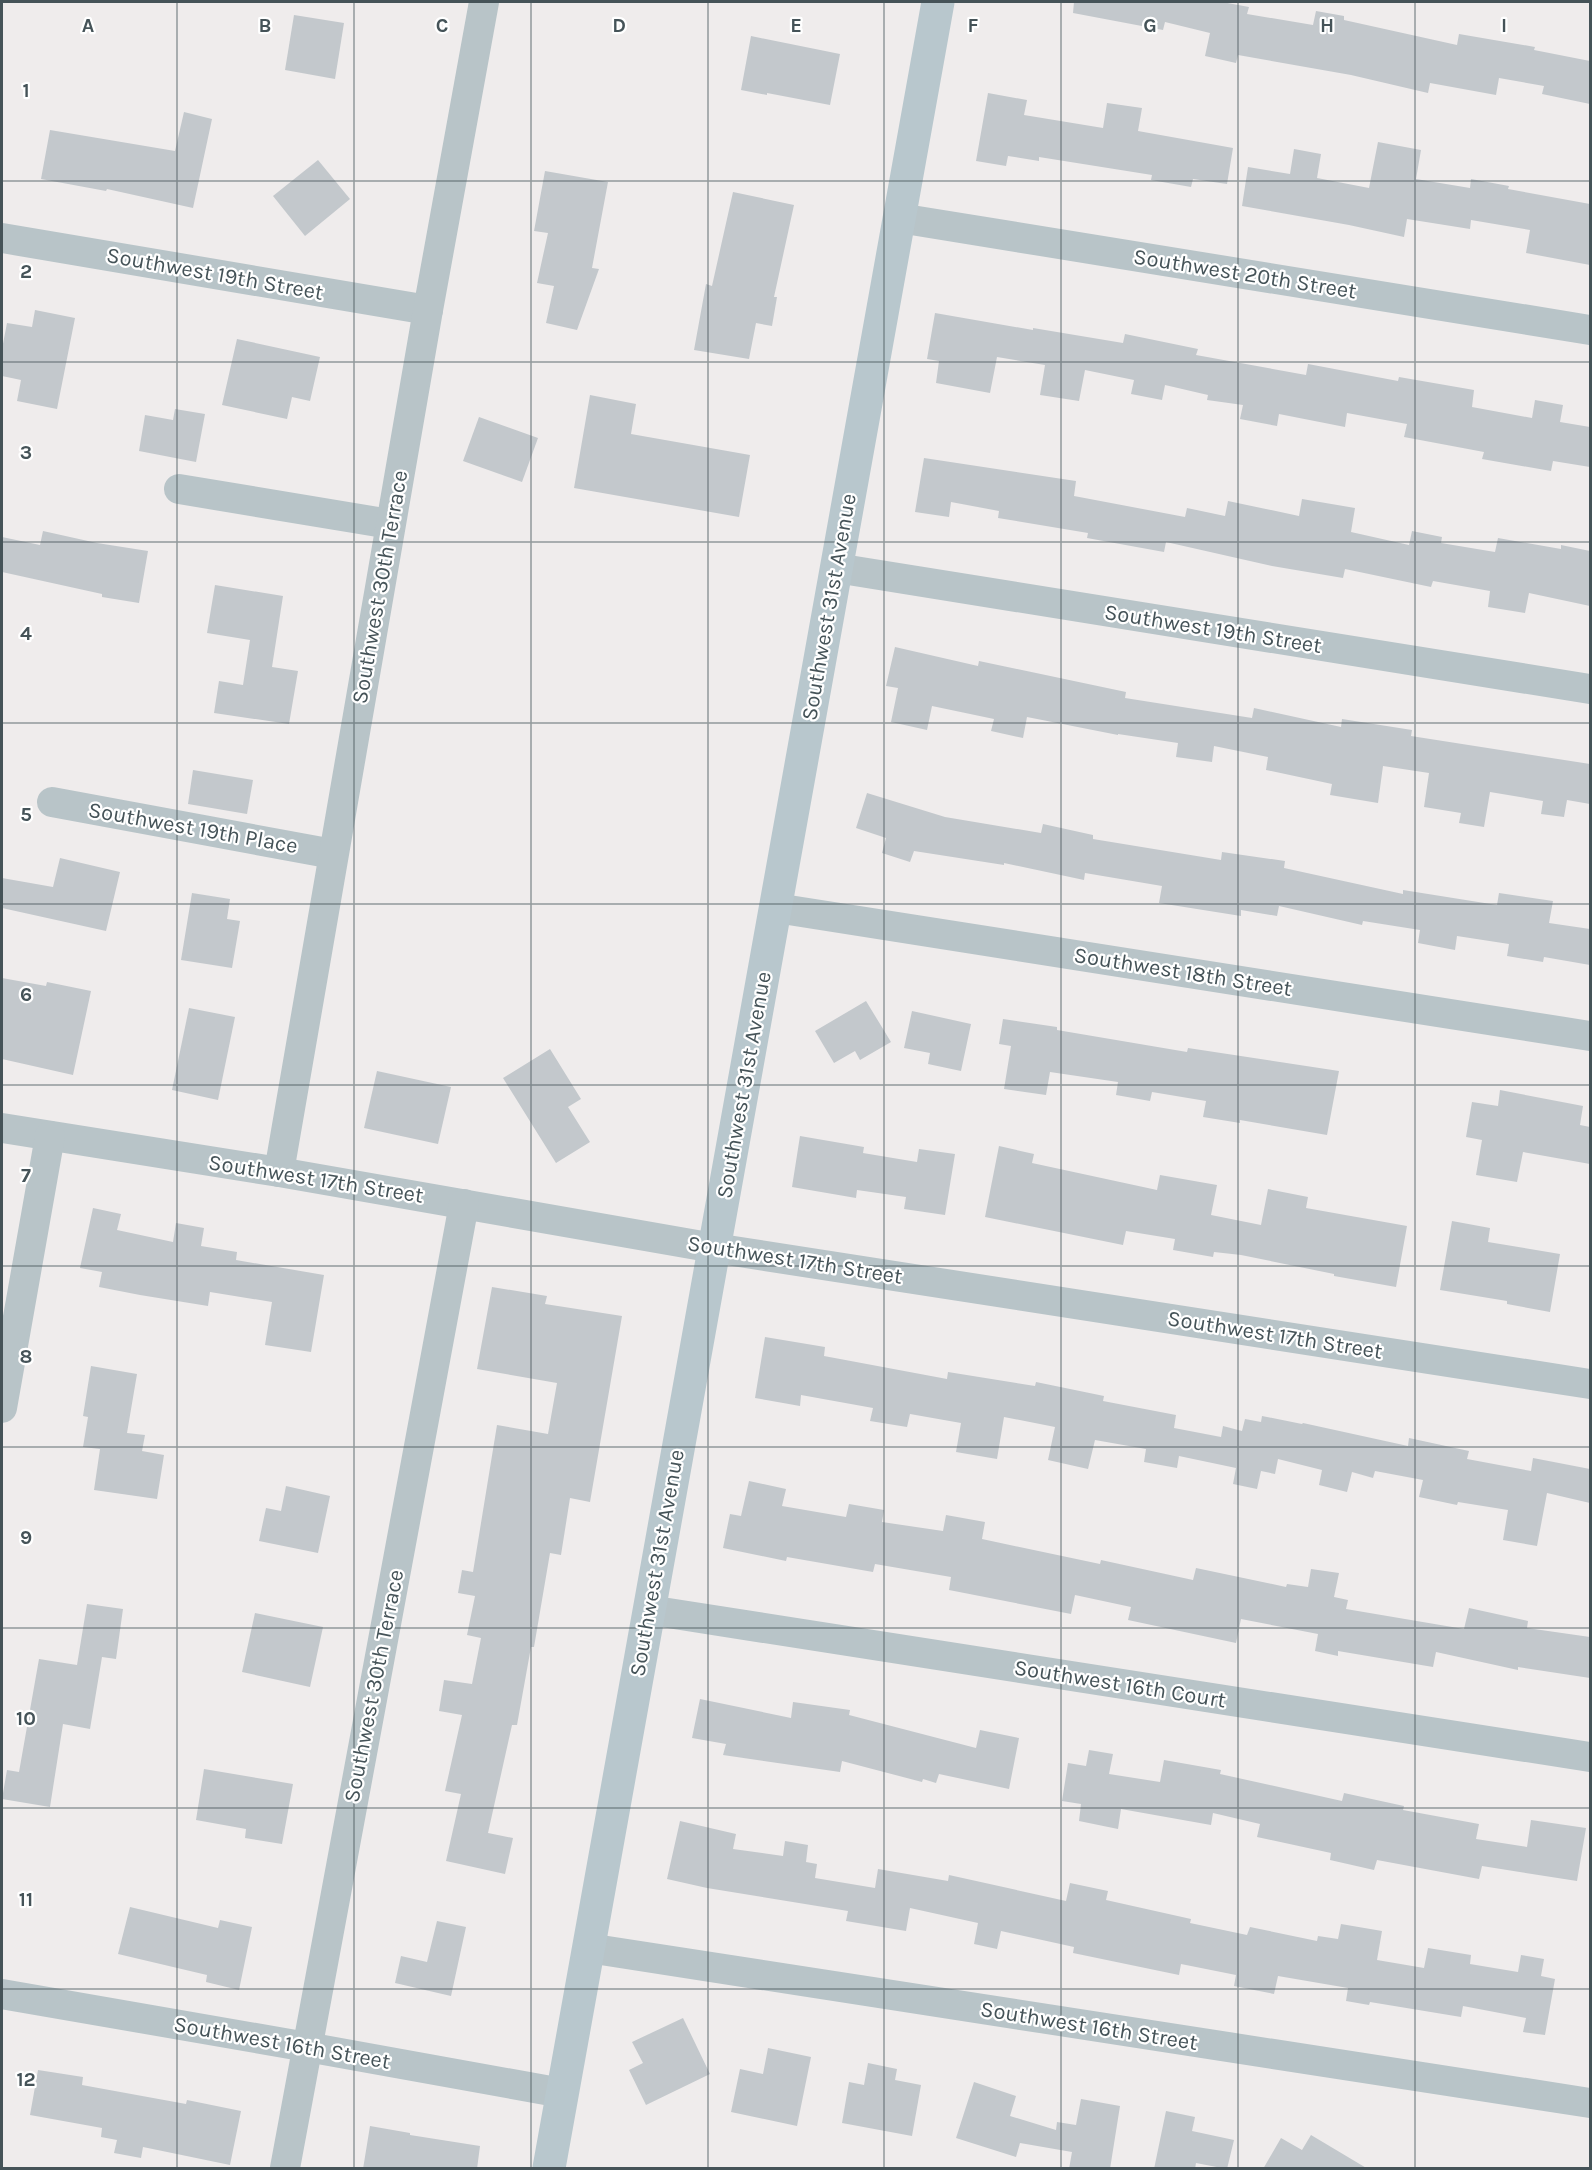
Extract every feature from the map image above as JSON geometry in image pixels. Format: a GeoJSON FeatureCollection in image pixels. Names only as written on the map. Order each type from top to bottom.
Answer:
{"type":"FeatureCollection","features":[{"type":"Feature","properties":{"kind":"street","name":"Southwest 30th Terrace"},"geometry":{"type":"LineString","coordinates":[[279,1172],[390,524],[484,2]]}},
{"type":"Feature","properties":{"kind":"street","name":"Southwest 31st Avenue"},"geometry":{"type":"LineString","coordinates":[[549,2169],[938,2]]}},
{"type":"Feature","properties":{"kind":"street","name":"Southwest 20th Street"},"geometry":{"type":"LineString","coordinates":[[899,218],[1590,330]]}},
{"type":"Feature","properties":{"kind":"street","name":"Southwest 19th Street"},"geometry":{"type":"LineString","coordinates":[[2,238],[428,310]]}},
{"type":"Feature","properties":{"kind":"street"},"geometry":{"type":"LineString","coordinates":[[179,489],[390,524]]}},
{"type":"Feature","properties":{"kind":"street","name":"Southwest 19th Street"},"geometry":{"type":"LineString","coordinates":[[836,568],[1590,689]]}},
{"type":"Feature","properties":{"kind":"street","name":"Southwest 19th Place"},"geometry":{"type":"LineString","coordinates":[[52,802],[333,854]]}},
{"type":"Feature","properties":{"kind":"street","name":"Southwest 18th Street"},"geometry":{"type":"LineString","coordinates":[[776,908],[1590,1036]]}},
{"type":"Feature","properties":{"kind":"street","name":"Southwest 17th Street"},"geometry":{"type":"LineString","coordinates":[[2,1128],[279,1172],[714,1248],[1590,1384]]}},
{"type":"Feature","properties":{"kind":"street"},"geometry":{"type":"LineString","coordinates":[[2,1408],[50,1136]]}},
{"type":"Feature","properties":{"kind":"street","name":"Southwest 30th Terrace"},"geometry":{"type":"LineString","coordinates":[[285,2169],[464,1204]]}},
{"type":"Feature","properties":{"kind":"street","name":"Southwest 16th Court"},"geometry":{"type":"LineString","coordinates":[[649,1610],[1590,1757]]}},
{"type":"Feature","properties":{"kind":"street","name":"Southwest 16th Street"},"geometry":{"type":"LineString","coordinates":[[588,1948],[1590,2103]]}},
{"type":"Feature","properties":{"kind":"street","name":"Southwest 16th Street"},"geometry":{"type":"LineString","coordinates":[[2,1994],[562,2093]]}},
{"type":"Feature","properties":{"kind":"building"},"geometry":{"type":"Polygon","coordinates":[[[1074,2],[1222,2],[1249,7],[1247,14],[1313,25],[1316,11],[1344,16],[1344,20],[1457,45],[1459,34],[1535,47],[1534,50],[1590,61],[1590,104],[1542,94],[1544,86],[1499,78],[1496,95],[1430,83],[1428,93],[1351,75],[1238,55],[1236,63],[1205,56],[1210,33],[1165,22],[1163,30],[1073,13],[1074,2]]]}},
{"type":"Feature","properties":{"kind":"building"},"geometry":{"type":"Polygon","coordinates":[[[294,15],[344,23],[335,79],[285,70],[294,15]]]}},
{"type":"Feature","properties":{"kind":"building"},"geometry":{"type":"Polygon","coordinates":[[[751,36],[840,54],[830,105],[741,90],[751,36]]]}},
{"type":"Feature","properties":{"kind":"building"},"geometry":{"type":"Polygon","coordinates":[[[988,93],[1027,100],[1024,115],[1103,128],[1107,103],[1142,108],[1138,131],[1233,148],[1227,184],[1193,179],[1191,187],[1151,180],[1152,175],[1039,157],[1039,161],[1008,156],[1006,166],[976,161],[988,93]]]}},
{"type":"Feature","properties":{"kind":"building"},"geometry":{"type":"Polygon","coordinates":[[[184,112],[212,119],[193,208],[107,189],[106,191],[41,179],[50,130],[175,151],[184,112]]]}},
{"type":"Feature","properties":{"kind":"building"},"geometry":{"type":"Polygon","coordinates":[[[1378,142],[1421,150],[1416,179],[1470,188],[1471,179],[1509,186],[1508,189],[1590,204],[1590,265],[1526,253],[1530,230],[1471,220],[1470,229],[1407,219],[1404,237],[1242,206],[1248,167],[1290,174],[1294,149],[1321,154],[1317,178],[1369,188],[1378,142]]]}},
{"type":"Feature","properties":{"kind":"building"},"geometry":{"type":"Polygon","coordinates":[[[318,160],[350,199],[305,236],[273,196],[318,160]]]}},
{"type":"Feature","properties":{"kind":"building"},"geometry":{"type":"Polygon","coordinates":[[[545,171],[608,182],[592,268],[599,269],[577,330],[546,323],[554,286],[537,283],[548,233],[534,231],[545,171]]]}},
{"type":"Feature","properties":{"kind":"building"},"geometry":{"type":"Polygon","coordinates":[[[733,192],[794,205],[774,297],[777,297],[772,326],[756,323],[749,359],[694,350],[706,284],[712,286],[733,192]]]}},
{"type":"Feature","properties":{"kind":"building"},"geometry":{"type":"Polygon","coordinates":[[[35,310],[75,318],[57,409],[17,401],[21,380],[2,376],[2,349],[7,323],[32,327],[35,310]]]}},
{"type":"Feature","properties":{"kind":"building"},"geometry":{"type":"Polygon","coordinates":[[[935,313],[1123,343],[1125,334],[1198,349],[1196,355],[1306,375],[1308,364],[1398,381],[1399,377],[1474,390],[1472,407],[1532,418],[1535,400],[1563,405],[1560,422],[1590,427],[1590,467],[1553,461],[1551,471],[1482,459],[1484,452],[1404,437],[1407,424],[1347,413],[1345,427],[1279,414],[1277,426],[1240,419],[1243,405],[1207,400],[1208,395],[1165,385],[1162,400],[1131,394],[1134,380],[1085,370],[1079,401],[1040,395],[1045,365],[997,357],[990,393],[936,383],[939,361],[927,359],[935,313]]]}},
{"type":"Feature","properties":{"kind":"building"},"geometry":{"type":"Polygon","coordinates":[[[237,339],[320,357],[310,401],[292,397],[287,419],[222,405],[237,339]]]}},
{"type":"Feature","properties":{"kind":"building"},"geometry":{"type":"Polygon","coordinates":[[[590,395],[636,404],[631,434],[750,455],[739,517],[574,488],[590,395]]]}},
{"type":"Feature","properties":{"kind":"building"},"geometry":{"type":"Polygon","coordinates":[[[175,409],[205,414],[196,462],[139,451],[145,415],[173,420],[175,409]]]}},
{"type":"Feature","properties":{"kind":"building"},"geometry":{"type":"Polygon","coordinates":[[[479,417],[538,438],[522,482],[463,461],[479,417]]]}},
{"type":"Feature","properties":{"kind":"building"},"geometry":{"type":"Polygon","coordinates":[[[924,458],[1076,481],[1074,496],[1185,517],[1187,508],[1225,516],[1228,501],[1299,516],[1302,499],[1355,508],[1351,532],[1409,545],[1412,531],[1442,537],[1441,543],[1495,552],[1498,538],[1561,549],[1561,545],[1590,551],[1590,606],[1529,593],[1525,613],[1488,607],[1490,591],[1433,581],[1431,587],[1345,569],[1343,578],[1272,566],[1166,542],[1164,552],[1087,538],[1088,533],[998,518],[999,511],[951,502],[949,517],[915,512],[924,458]]]}},
{"type":"Feature","properties":{"kind":"building"},"geometry":{"type":"Polygon","coordinates":[[[43,531],[148,551],[139,603],[102,597],[102,594],[2,572],[2,537],[40,545],[43,531]]]}},
{"type":"Feature","properties":{"kind":"building"},"geometry":{"type":"Polygon","coordinates":[[[215,585],[283,596],[272,667],[298,671],[289,724],[214,713],[219,681],[243,685],[250,640],[207,633],[215,585]]]}},
{"type":"Feature","properties":{"kind":"building"},"geometry":{"type":"Polygon","coordinates":[[[895,647],[978,666],[979,661],[1126,692],[1125,698],[1252,718],[1254,708],[1341,727],[1342,719],[1412,730],[1411,736],[1590,764],[1590,804],[1567,800],[1564,817],[1541,814],[1543,801],[1490,792],[1484,827],[1459,823],[1461,813],[1424,807],[1429,773],[1383,766],[1378,803],[1330,795],[1332,784],[1266,770],[1268,757],[1214,746],[1212,762],[1176,757],[1178,743],[1118,735],[1027,717],[1023,738],[991,731],[994,719],[932,706],[927,730],[891,722],[898,688],[886,686],[895,647]]]}},
{"type":"Feature","properties":{"kind":"building"},"geometry":{"type":"Polygon","coordinates":[[[193,770],[253,780],[247,814],[188,804],[193,770]]]}},
{"type":"Feature","properties":{"kind":"building"},"geometry":{"type":"Polygon","coordinates":[[[867,793],[945,817],[1041,833],[1043,824],[1093,835],[1093,839],[1221,860],[1222,852],[1285,861],[1284,868],[1403,894],[1403,890],[1497,905],[1499,893],[1553,901],[1549,923],[1590,929],[1590,965],[1544,957],[1543,962],[1507,956],[1509,944],[1457,936],[1455,950],[1418,943],[1420,930],[1363,921],[1362,925],[1279,906],[1277,916],[1241,910],[1241,916],[1159,903],[1162,886],[1085,873],[1084,880],[1004,863],[1004,865],[914,851],[910,862],[882,853],[886,838],[856,828],[867,793]]]}},
{"type":"Feature","properties":{"kind":"building"},"geometry":{"type":"Polygon","coordinates":[[[60,858],[120,872],[106,931],[2,908],[2,878],[53,887],[60,858]]]}},
{"type":"Feature","properties":{"kind":"building"},"geometry":{"type":"Polygon","coordinates":[[[192,893],[230,899],[227,919],[240,921],[232,968],[181,960],[192,893]]]}},
{"type":"Feature","properties":{"kind":"building"},"geometry":{"type":"Polygon","coordinates":[[[2,978],[46,986],[47,982],[91,991],[73,1075],[2,1059],[2,978]]]}},
{"type":"Feature","properties":{"kind":"building"},"geometry":{"type":"Polygon","coordinates":[[[866,1001],[891,1042],[860,1060],[855,1051],[834,1063],[815,1031],[866,1001]]]}},
{"type":"Feature","properties":{"kind":"building"},"geometry":{"type":"Polygon","coordinates":[[[189,1008],[235,1017],[218,1100],[172,1090],[189,1008]]]}},
{"type":"Feature","properties":{"kind":"building"},"geometry":{"type":"Polygon","coordinates":[[[912,1011],[971,1024],[961,1071],[928,1064],[930,1053],[904,1048],[912,1011]]]}},
{"type":"Feature","properties":{"kind":"building"},"geometry":{"type":"Polygon","coordinates":[[[1003,1019],[1187,1052],[1188,1048],[1339,1071],[1327,1135],[1240,1120],[1240,1123],[1203,1117],[1206,1101],[1152,1092],[1150,1101],[1116,1095],[1118,1082],[1050,1072],[1046,1095],[1004,1089],[1011,1046],[999,1044],[1003,1019]]]}},
{"type":"Feature","properties":{"kind":"building"},"geometry":{"type":"Polygon","coordinates":[[[550,1049],[581,1099],[568,1107],[590,1142],[556,1163],[503,1078],[550,1049]]]}},
{"type":"Feature","properties":{"kind":"building"},"geometry":{"type":"Polygon","coordinates":[[[377,1071],[451,1087],[438,1144],[364,1128],[377,1071]]]}},
{"type":"Feature","properties":{"kind":"building"},"geometry":{"type":"Polygon","coordinates":[[[1500,1090],[1583,1106],[1580,1125],[1590,1127],[1590,1164],[1523,1152],[1517,1182],[1476,1175],[1482,1140],[1466,1137],[1472,1102],[1498,1106],[1500,1090]]]}},
{"type":"Feature","properties":{"kind":"building"},"geometry":{"type":"Polygon","coordinates":[[[800,1136],[864,1147],[863,1153],[917,1162],[919,1149],[955,1154],[945,1215],[904,1209],[906,1197],[857,1190],[856,1198],[792,1187],[800,1136]]]}},
{"type":"Feature","properties":{"kind":"building"},"geometry":{"type":"Polygon","coordinates":[[[999,1146],[1034,1154],[1032,1163],[1157,1190],[1160,1175],[1217,1185],[1211,1215],[1261,1225],[1268,1189],[1308,1197],[1306,1208],[1407,1226],[1396,1287],[1241,1255],[1214,1252],[1213,1257],[1173,1250],[1175,1239],[1126,1231],[1123,1245],[985,1217],[999,1146]]]}},
{"type":"Feature","properties":{"kind":"building"},"geometry":{"type":"Polygon","coordinates":[[[93,1208],[121,1214],[117,1230],[173,1242],[176,1223],[204,1228],[201,1246],[237,1252],[236,1260],[324,1275],[311,1352],[265,1345],[272,1302],[210,1292],[208,1306],[99,1287],[102,1272],[80,1268],[93,1208]]]}},
{"type":"Feature","properties":{"kind":"building"},"geometry":{"type":"Polygon","coordinates":[[[1452,1221],[1490,1228],[1488,1242],[1560,1254],[1550,1312],[1507,1304],[1507,1301],[1440,1290],[1452,1221]]]}},
{"type":"Feature","properties":{"kind":"building"},"geometry":{"type":"Polygon","coordinates":[[[492,1287],[547,1296],[545,1304],[622,1316],[590,1502],[570,1498],[561,1555],[550,1553],[534,1647],[531,1647],[517,1725],[512,1725],[488,1833],[513,1838],[505,1874],[446,1861],[461,1794],[445,1791],[462,1715],[439,1711],[444,1680],[472,1684],[481,1638],[467,1635],[475,1596],[458,1593],[462,1570],[473,1572],[497,1425],[548,1434],[557,1383],[477,1369],[492,1287]]]}},
{"type":"Feature","properties":{"kind":"building"},"geometry":{"type":"Polygon","coordinates":[[[765,1337],[825,1347],[824,1356],[947,1379],[948,1372],[1035,1386],[1036,1382],[1104,1396],[1103,1401],[1176,1415],[1174,1428],[1221,1437],[1223,1426],[1242,1431],[1245,1419],[1261,1422],[1262,1416],[1408,1446],[1409,1438],[1469,1451],[1467,1459],[1531,1471],[1533,1458],[1590,1469],[1590,1503],[1547,1493],[1537,1546],[1503,1540],[1508,1510],[1458,1502],[1457,1505],[1419,1497],[1423,1480],[1375,1471],[1373,1478],[1352,1472],[1347,1492],[1319,1485],[1322,1470],[1278,1459],[1275,1474],[1261,1471],[1257,1489],[1233,1484],[1236,1468],[1179,1456],[1177,1468],[1144,1462],[1146,1449],[1095,1440],[1088,1469],[1048,1460],[1055,1427],[1004,1417],[997,1459],[956,1452],[961,1423],[910,1414],[907,1427],[870,1421],[873,1408],[801,1395],[800,1406],[755,1398],[765,1337]]]}},
{"type":"Feature","properties":{"kind":"building"},"geometry":{"type":"Polygon","coordinates":[[[91,1366],[137,1374],[127,1433],[145,1435],[142,1451],[164,1455],[157,1499],[94,1490],[100,1449],[83,1447],[88,1417],[83,1416],[91,1366]]]}},
{"type":"Feature","properties":{"kind":"building"},"geometry":{"type":"Polygon","coordinates":[[[749,1481],[786,1489],[782,1506],[846,1517],[849,1504],[884,1510],[882,1522],[943,1531],[946,1515],[985,1522],[982,1539],[1100,1564],[1101,1560],[1193,1580],[1196,1568],[1286,1587],[1287,1584],[1308,1587],[1311,1569],[1339,1573],[1334,1597],[1348,1600],[1346,1609],[1464,1629],[1469,1608],[1528,1621],[1527,1628],[1590,1637],[1590,1678],[1518,1667],[1518,1670],[1436,1652],[1433,1667],[1338,1651],[1338,1656],[1315,1651],[1318,1634],[1241,1619],[1236,1643],[1128,1620],[1131,1607],[1075,1595],[1071,1614],[949,1590],[951,1577],[875,1564],[873,1572],[787,1557],[786,1561],[723,1548],[730,1514],[741,1516],[749,1481]]]}},
{"type":"Feature","properties":{"kind":"building"},"geometry":{"type":"Polygon","coordinates":[[[286,1486],[330,1496],[318,1553],[259,1541],[266,1508],[281,1511],[286,1486]]]}},
{"type":"Feature","properties":{"kind":"building"},"geometry":{"type":"Polygon","coordinates":[[[87,1604],[123,1609],[116,1659],[102,1657],[90,1729],[63,1724],[50,1807],[2,1799],[7,1770],[19,1772],[39,1659],[77,1665],[87,1604]]]}},
{"type":"Feature","properties":{"kind":"building"},"geometry":{"type":"Polygon","coordinates":[[[255,1613],[323,1627],[310,1687],[242,1672],[255,1613]]]}},
{"type":"Feature","properties":{"kind":"building"},"geometry":{"type":"Polygon","coordinates":[[[700,1699],[791,1718],[793,1702],[850,1710],[849,1715],[976,1748],[980,1730],[1019,1738],[1009,1789],[939,1774],[936,1783],[923,1779],[922,1782],[842,1761],[840,1772],[723,1755],[726,1744],[692,1738],[700,1699]]]}},
{"type":"Feature","properties":{"kind":"building"},"geometry":{"type":"Polygon","coordinates":[[[1089,1750],[1113,1754],[1109,1774],[1160,1782],[1164,1760],[1221,1770],[1220,1774],[1342,1801],[1344,1793],[1404,1806],[1403,1810],[1479,1824],[1476,1839],[1527,1847],[1531,1820],[1586,1828],[1577,1881],[1482,1866],[1479,1879],[1377,1860],[1374,1870],[1330,1860],[1331,1853],[1257,1837],[1260,1824],[1213,1813],[1211,1825],[1121,1809],[1118,1829],[1079,1821],[1081,1804],[1062,1801],[1068,1763],[1086,1766],[1089,1750]]]}},
{"type":"Feature","properties":{"kind":"building"},"geometry":{"type":"Polygon","coordinates":[[[204,1769],[293,1784],[282,1844],[245,1838],[246,1829],[196,1820],[204,1769]]]}},
{"type":"Feature","properties":{"kind":"building"},"geometry":{"type":"Polygon","coordinates":[[[680,1821],[736,1834],[733,1849],[783,1856],[785,1841],[808,1845],[806,1862],[817,1864],[815,1878],[875,1888],[878,1869],[948,1881],[949,1875],[1066,1901],[1070,1883],[1108,1891],[1106,1900],[1191,1919],[1190,1923],[1247,1935],[1250,1927],[1317,1941],[1318,1936],[1338,1939],[1341,1924],[1382,1931],[1377,1960],[1424,1968],[1428,1948],[1471,1955],[1470,1964],[1518,1972],[1521,1955],[1544,1959],[1541,1976],[1555,1979],[1545,2035],[1523,2032],[1526,2018],[1463,2006],[1461,2017],[1370,2002],[1369,2005],[1346,2001],[1348,1988],[1278,1976],[1274,1994],[1234,1986],[1236,1975],[1181,1964],[1179,1975],[1073,1953],[1074,1947],[1001,1931],[997,1949],[974,1944],[978,1923],[910,1908],[906,1931],[846,1921],[848,1911],[707,1888],[667,1879],[680,1821]]]}},
{"type":"Feature","properties":{"kind":"building"},"geometry":{"type":"Polygon","coordinates":[[[130,1907],[218,1928],[220,1920],[252,1927],[239,1990],[206,1982],[207,1975],[118,1954],[130,1907]]]}},
{"type":"Feature","properties":{"kind":"building"},"geometry":{"type":"Polygon","coordinates":[[[437,1921],[466,1927],[451,1996],[395,1983],[401,1956],[427,1962],[437,1921]]]}},
{"type":"Feature","properties":{"kind":"building"},"geometry":{"type":"Polygon","coordinates":[[[683,2018],[710,2074],[646,2105],[629,2070],[643,2063],[632,2042],[683,2018]]]}},
{"type":"Feature","properties":{"kind":"building"},"geometry":{"type":"Polygon","coordinates":[[[768,2048],[811,2057],[797,2126],[731,2112],[740,2069],[763,2074],[768,2048]]]}},
{"type":"Feature","properties":{"kind":"building"},"geometry":{"type":"Polygon","coordinates":[[[868,2063],[897,2069],[895,2080],[921,2085],[912,2136],[842,2123],[849,2082],[864,2085],[868,2063]]]}},
{"type":"Feature","properties":{"kind":"building"},"geometry":{"type":"Polygon","coordinates":[[[38,2070],[83,2077],[82,2085],[186,2104],[187,2100],[241,2111],[230,2165],[143,2147],[141,2158],[114,2153],[117,2140],[101,2137],[102,2128],[30,2115],[38,2070]]]}},
{"type":"Feature","properties":{"kind":"building"},"geometry":{"type":"Polygon","coordinates":[[[974,2082],[1016,2096],[1010,2116],[1056,2130],[1057,2122],[1076,2125],[1081,2099],[1120,2106],[1110,2169],[1069,2169],[1072,2152],[1020,2143],[1016,2157],[956,2138],[974,2082]]]}},
{"type":"Feature","properties":{"kind":"building"},"geometry":{"type":"Polygon","coordinates":[[[1166,2111],[1195,2117],[1192,2131],[1234,2140],[1227,2169],[1196,2163],[1195,2169],[1154,2169],[1166,2111]]]}},
{"type":"Feature","properties":{"kind":"building"},"geometry":{"type":"Polygon","coordinates":[[[370,2126],[480,2146],[477,2169],[363,2169],[370,2126]]]}},
{"type":"Feature","properties":{"kind":"building"},"geometry":{"type":"Polygon","coordinates":[[[1311,2135],[1368,2169],[1263,2169],[1281,2138],[1302,2150],[1311,2135]]]}}]}
